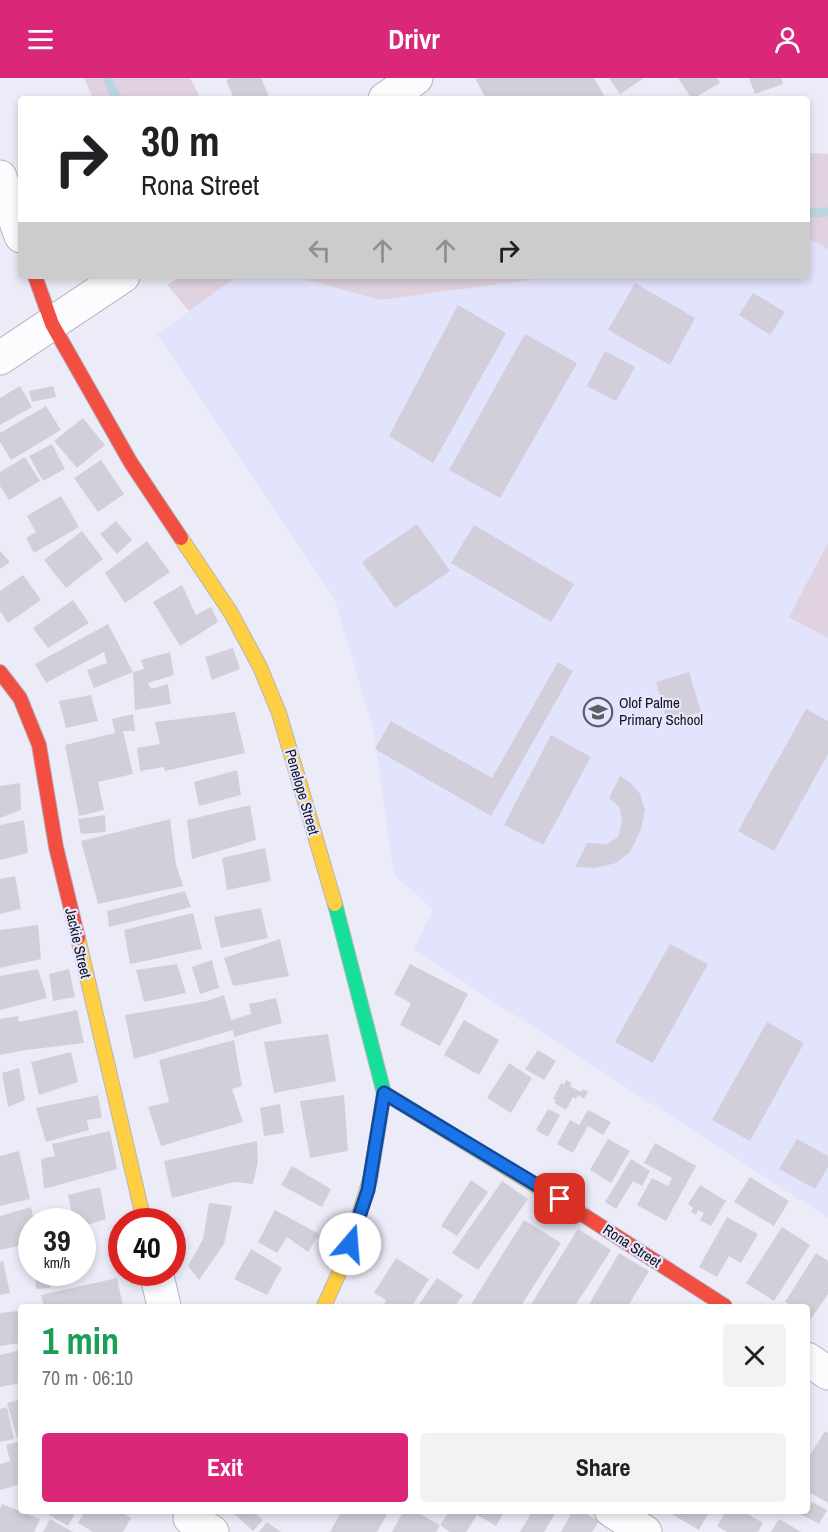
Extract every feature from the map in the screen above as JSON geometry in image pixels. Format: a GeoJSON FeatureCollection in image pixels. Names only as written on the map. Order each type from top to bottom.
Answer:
{"type":"FeatureCollection","features":[{"type":"Feature","properties":{"kind":"street"},"geometry":{"type":"LineString","coordinates":[[390,96],[416,78]]}},
{"type":"Feature","properties":{"kind":"street"},"geometry":{"type":"LineString","coordinates":[[0,177],[18,228]]}},
{"type":"Feature","properties":{"kind":"street","name":"Penelope Street"},"geometry":{"type":"LineString","coordinates":[[36,279],[52,324],[131,464],[231,613],[260,667],[279,713],[344,934],[384,1093],[368,1190],[344,1263],[325,1304]]}},
{"type":"Feature","properties":{"kind":"street"},"geometry":{"type":"LineString","coordinates":[[0,358],[119,279]]}},
{"type":"Feature","properties":{"kind":"street","name":"Jackie Street"},"geometry":{"type":"LineString","coordinates":[[0,672],[20,698],[39,745],[56,847],[141,1208]]}},
{"type":"Feature","properties":{"kind":"street","name":"Rona Street"},"geometry":{"type":"LineString","coordinates":[[384,1093],[541,1188],[722,1304]]}},
{"type":"Feature","properties":{"kind":"street"},"geometry":{"type":"LineString","coordinates":[[159,1286],[164,1304]]}},
{"type":"Feature","properties":{"kind":"street"},"geometry":{"type":"LineString","coordinates":[[810,1361],[828,1373]]}},
{"type":"Feature","properties":{"kind":"street"},"geometry":{"type":"LineString","coordinates":[[617,1514],[645,1532]]}},
{"type":"Feature","properties":{"kind":"shaded area"},"geometry":{"type":"Polygon","coordinates":[[[84,78],[190,78],[199,96],[92,96],[84,78]]]}},
{"type":"Feature","properties":{"kind":"shaded area"},"geometry":{"type":"Polygon","coordinates":[[[810,154],[828,154],[828,249],[810,240],[810,154]]]}},
{"type":"Feature","properties":{"kind":"shaded area","name":"Olof Palme Primary School"},"geometry":{"type":"Polygon","coordinates":[[[810,240],[828,249],[828,1218],[414,950],[433,909],[394,875],[374,733],[335,600],[157,334],[234,279],[303,279],[381,300],[535,279],[810,279],[810,240]]]}},
{"type":"Feature","properties":{"kind":"shaded area"},"geometry":{"type":"Polygon","coordinates":[[[176,279],[234,279],[189,311],[167,285],[176,279]]]}},
{"type":"Feature","properties":{"kind":"shaded area"},"geometry":{"type":"Polygon","coordinates":[[[303,279],[535,279],[381,300],[303,279]]]}},
{"type":"Feature","properties":{"kind":"shaded area"},"geometry":{"type":"Polygon","coordinates":[[[828,543],[828,638],[789,617],[828,543]]]}},
{"type":"Feature","properties":{"kind":"building"},"geometry":{"type":"Polygon","coordinates":[[[261,78],[269,96],[233,96],[226,80],[261,78]]]}},
{"type":"Feature","properties":{"kind":"building"},"geometry":{"type":"Polygon","coordinates":[[[475,78],[594,78],[604,96],[484,96],[475,78]]]}},
{"type":"Feature","properties":{"kind":"building"},"geometry":{"type":"Polygon","coordinates":[[[609,78],[644,78],[620,94],[609,78]]]}},
{"type":"Feature","properties":{"kind":"building"},"geometry":{"type":"Polygon","coordinates":[[[678,78],[717,78],[720,83],[697,96],[690,96],[678,78]]]}},
{"type":"Feature","properties":{"kind":"building"},"geometry":{"type":"Polygon","coordinates":[[[749,78],[781,78],[783,84],[755,94],[749,78]]]}},
{"type":"Feature","properties":{"kind":"building"},"geometry":{"type":"Polygon","coordinates":[[[635,283],[695,318],[670,365],[608,330],[635,283]]]}},
{"type":"Feature","properties":{"kind":"building"},"geometry":{"type":"Polygon","coordinates":[[[753,293],[785,312],[770,335],[739,315],[753,293]]]}},
{"type":"Feature","properties":{"kind":"building"},"geometry":{"type":"Polygon","coordinates":[[[458,305],[506,333],[433,463],[389,436],[458,305]]]}},
{"type":"Feature","properties":{"kind":"building"},"geometry":{"type":"Polygon","coordinates":[[[525,334],[577,363],[500,498],[449,470],[525,334]]]}},
{"type":"Feature","properties":{"kind":"building"},"geometry":{"type":"Polygon","coordinates":[[[605,351],[635,367],[616,401],[587,386],[605,351]]]}},
{"type":"Feature","properties":{"kind":"building"},"geometry":{"type":"Polygon","coordinates":[[[20,386],[32,407],[0,425],[0,398],[20,386]]]}},
{"type":"Feature","properties":{"kind":"building"},"geometry":{"type":"Polygon","coordinates":[[[53,386],[56,397],[32,402],[29,391],[53,386]]]}},
{"type":"Feature","properties":{"kind":"building"},"geometry":{"type":"Polygon","coordinates":[[[46,406],[61,430],[11,460],[0,442],[0,433],[46,406]]]}},
{"type":"Feature","properties":{"kind":"building"},"geometry":{"type":"Polygon","coordinates":[[[83,418],[105,445],[77,468],[54,441],[83,418]]]}},
{"type":"Feature","properties":{"kind":"building"},"geometry":{"type":"Polygon","coordinates":[[[52,444],[65,469],[43,481],[29,456],[52,444]]]}},
{"type":"Feature","properties":{"kind":"building"},"geometry":{"type":"Polygon","coordinates":[[[25,457],[40,481],[9,500],[0,486],[0,472],[25,457]]]}},
{"type":"Feature","properties":{"kind":"building"},"geometry":{"type":"Polygon","coordinates":[[[101,460],[124,494],[98,512],[74,478],[101,460]]]}},
{"type":"Feature","properties":{"kind":"building"},"geometry":{"type":"Polygon","coordinates":[[[61,496],[79,527],[34,553],[26,538],[36,532],[27,516],[61,496]]]}},
{"type":"Feature","properties":{"kind":"building"},"geometry":{"type":"Polygon","coordinates":[[[116,521],[132,540],[117,554],[100,534],[116,521]]]}},
{"type":"Feature","properties":{"kind":"building"},"geometry":{"type":"Polygon","coordinates":[[[417,524],[450,571],[395,608],[362,562],[417,524]]]}},
{"type":"Feature","properties":{"kind":"building"},"geometry":{"type":"Polygon","coordinates":[[[474,525],[574,584],[551,622],[451,563],[474,525]]]}},
{"type":"Feature","properties":{"kind":"building"},"geometry":{"type":"Polygon","coordinates":[[[82,531],[103,559],[66,588],[44,560],[82,531]]]}},
{"type":"Feature","properties":{"kind":"building"},"geometry":{"type":"Polygon","coordinates":[[[147,541],[170,572],[125,603],[105,573],[147,541]]]}},
{"type":"Feature","properties":{"kind":"building"},"geometry":{"type":"Polygon","coordinates":[[[0,551],[10,562],[0,569],[0,551]]]}},
{"type":"Feature","properties":{"kind":"building"},"geometry":{"type":"Polygon","coordinates":[[[23,575],[41,600],[8,623],[0,611],[0,591],[23,575]]]}},
{"type":"Feature","properties":{"kind":"building"},"geometry":{"type":"Polygon","coordinates":[[[182,585],[196,615],[211,607],[218,622],[180,646],[153,602],[182,585]]]}},
{"type":"Feature","properties":{"kind":"building"},"geometry":{"type":"Polygon","coordinates":[[[73,600],[89,623],[48,648],[33,628],[73,600]]]}},
{"type":"Feature","properties":{"kind":"building"},"geometry":{"type":"Polygon","coordinates":[[[108,624],[133,672],[94,688],[87,670],[107,663],[104,652],[46,683],[35,664],[108,624]]]}},
{"type":"Feature","properties":{"kind":"building"},"geometry":{"type":"Polygon","coordinates":[[[233,648],[240,669],[212,680],[205,657],[233,648]]]}},
{"type":"Feature","properties":{"kind":"building"},"geometry":{"type":"Polygon","coordinates":[[[170,652],[174,675],[148,683],[151,689],[168,684],[171,704],[135,710],[133,672],[144,669],[141,660],[170,652]]]}},
{"type":"Feature","properties":{"kind":"building"},"geometry":{"type":"Polygon","coordinates":[[[558,662],[573,671],[491,816],[375,749],[391,721],[492,778],[558,662]]]}},
{"type":"Feature","properties":{"kind":"building"},"geometry":{"type":"Polygon","coordinates":[[[689,672],[701,712],[667,722],[656,682],[689,672]]]}},
{"type":"Feature","properties":{"kind":"building"},"geometry":{"type":"Polygon","coordinates":[[[91,695],[98,721],[66,728],[59,701],[91,695]]]}},
{"type":"Feature","properties":{"kind":"building"},"geometry":{"type":"Polygon","coordinates":[[[806,709],[828,721],[828,754],[774,851],[738,831],[806,709]]]}},
{"type":"Feature","properties":{"kind":"building"},"geometry":{"type":"Polygon","coordinates":[[[235,712],[245,753],[165,771],[164,767],[140,771],[137,748],[160,744],[155,722],[235,712]]]}},
{"type":"Feature","properties":{"kind":"building"},"geometry":{"type":"Polygon","coordinates":[[[133,714],[135,731],[123,731],[133,774],[98,782],[104,810],[79,816],[65,745],[115,733],[112,719],[133,714]]]}},
{"type":"Feature","properties":{"kind":"building"},"geometry":{"type":"Polygon","coordinates":[[[551,735],[591,757],[543,845],[504,825],[551,735]]]}},
{"type":"Feature","properties":{"kind":"building"},"geometry":{"type":"Polygon","coordinates":[[[237,770],[241,795],[199,806],[194,782],[237,770]]]}},
{"type":"Feature","properties":{"kind":"building"},"geometry":{"type":"Polygon","coordinates":[[[620,776],[631,783],[640,794],[645,810],[641,829],[630,852],[616,863],[595,868],[575,867],[587,843],[607,844],[618,837],[622,823],[620,808],[609,798],[620,776]]]}},
{"type":"Feature","properties":{"kind":"building"},"geometry":{"type":"Polygon","coordinates":[[[20,783],[21,810],[0,818],[0,786],[20,783]]]}},
{"type":"Feature","properties":{"kind":"building"},"geometry":{"type":"Polygon","coordinates":[[[250,805],[256,840],[192,859],[187,820],[250,805]]]}},
{"type":"Feature","properties":{"kind":"building"},"geometry":{"type":"Polygon","coordinates":[[[105,815],[106,832],[81,834],[78,819],[105,815]]]}},
{"type":"Feature","properties":{"kind":"building"},"geometry":{"type":"Polygon","coordinates":[[[170,819],[176,864],[183,886],[98,904],[81,841],[170,819]]]}},
{"type":"Feature","properties":{"kind":"building"},"geometry":{"type":"Polygon","coordinates":[[[24,820],[28,853],[0,860],[0,825],[24,820]]]}},
{"type":"Feature","properties":{"kind":"building"},"geometry":{"type":"Polygon","coordinates":[[[265,848],[271,881],[227,890],[222,858],[265,848]]]}},
{"type":"Feature","properties":{"kind":"building"},"geometry":{"type":"Polygon","coordinates":[[[15,876],[21,909],[0,914],[0,879],[15,876]]]}},
{"type":"Feature","properties":{"kind":"building"},"geometry":{"type":"Polygon","coordinates":[[[185,891],[191,907],[109,927],[107,911],[185,891]]]}},
{"type":"Feature","properties":{"kind":"building"},"geometry":{"type":"Polygon","coordinates":[[[261,908],[268,938],[221,948],[214,917],[261,908]]]}},
{"type":"Feature","properties":{"kind":"building"},"geometry":{"type":"Polygon","coordinates":[[[193,913],[202,949],[130,964],[124,930],[193,913]]]}},
{"type":"Feature","properties":{"kind":"building"},"geometry":{"type":"Polygon","coordinates":[[[38,925],[41,959],[0,968],[0,930],[38,925]]]}},
{"type":"Feature","properties":{"kind":"building"},"geometry":{"type":"Polygon","coordinates":[[[280,939],[289,976],[233,986],[224,958],[280,939]]]}},
{"type":"Feature","properties":{"kind":"building"},"geometry":{"type":"Polygon","coordinates":[[[670,944],[708,964],[653,1063],[615,1042],[670,944]]]}},
{"type":"Feature","properties":{"kind":"building"},"geometry":{"type":"Polygon","coordinates":[[[212,960],[219,988],[200,994],[192,967],[212,960]]]}},
{"type":"Feature","properties":{"kind":"building"},"geometry":{"type":"Polygon","coordinates":[[[177,964],[186,993],[144,1002],[136,970],[177,964]]]}},
{"type":"Feature","properties":{"kind":"building"},"geometry":{"type":"Polygon","coordinates":[[[410,964],[468,994],[440,1046],[400,1025],[411,1003],[394,994],[410,964]]]}},
{"type":"Feature","properties":{"kind":"building"},"geometry":{"type":"Polygon","coordinates":[[[38,969],[47,998],[0,1010],[0,976],[38,969]]]}},
{"type":"Feature","properties":{"kind":"building"},"geometry":{"type":"Polygon","coordinates":[[[69,969],[75,997],[53,1001],[49,974],[69,969]]]}},
{"type":"Feature","properties":{"kind":"building"},"geometry":{"type":"Polygon","coordinates":[[[224,995],[231,1020],[251,1014],[249,1004],[276,998],[282,1023],[234,1037],[233,1030],[134,1059],[125,1015],[207,1001],[224,995]]]}},
{"type":"Feature","properties":{"kind":"building"},"geometry":{"type":"Polygon","coordinates":[[[77,1010],[84,1043],[0,1055],[0,1019],[18,1016],[19,1022],[77,1010]]]}},
{"type":"Feature","properties":{"kind":"building"},"geometry":{"type":"Polygon","coordinates":[[[464,1020],[499,1040],[479,1075],[444,1055],[464,1020]]]}},
{"type":"Feature","properties":{"kind":"building"},"geometry":{"type":"Polygon","coordinates":[[[767,1022],[804,1043],[750,1141],[712,1120],[767,1022]]]}},
{"type":"Feature","properties":{"kind":"building"},"geometry":{"type":"Polygon","coordinates":[[[328,1034],[336,1081],[274,1093],[264,1042],[328,1034]]]}},
{"type":"Feature","properties":{"kind":"building"},"geometry":{"type":"Polygon","coordinates":[[[234,1040],[242,1086],[232,1089],[243,1122],[161,1146],[148,1107],[169,1102],[159,1060],[234,1040]]]}},
{"type":"Feature","properties":{"kind":"building"},"geometry":{"type":"Polygon","coordinates":[[[538,1050],[556,1061],[544,1080],[525,1069],[538,1050]]]}},
{"type":"Feature","properties":{"kind":"building"},"geometry":{"type":"Polygon","coordinates":[[[71,1052],[78,1082],[39,1095],[31,1062],[71,1052]]]}},
{"type":"Feature","properties":{"kind":"building"},"geometry":{"type":"Polygon","coordinates":[[[509,1063],[532,1078],[511,1113],[487,1098],[509,1063]]]}},
{"type":"Feature","properties":{"kind":"building"},"geometry":{"type":"Polygon","coordinates":[[[19,1068],[25,1100],[8,1107],[2,1073],[19,1068]]]}},
{"type":"Feature","properties":{"kind":"building"},"geometry":{"type":"Polygon","coordinates":[[[566,1080],[572,1083],[570,1086],[581,1092],[583,1089],[588,1092],[584,1099],[578,1095],[576,1099],[573,1097],[566,1110],[554,1103],[556,1100],[553,1099],[561,1083],[564,1085],[566,1080]]]}},
{"type":"Feature","properties":{"kind":"building"},"geometry":{"type":"Polygon","coordinates":[[[98,1095],[102,1118],[87,1120],[89,1130],[46,1142],[36,1108],[98,1095]]]}},
{"type":"Feature","properties":{"kind":"building"},"geometry":{"type":"Polygon","coordinates":[[[344,1095],[348,1151],[310,1158],[300,1101],[344,1095]]]}},
{"type":"Feature","properties":{"kind":"building"},"geometry":{"type":"Polygon","coordinates":[[[280,1104],[284,1133],[264,1136],[260,1108],[280,1104]]]}},
{"type":"Feature","properties":{"kind":"building"},"geometry":{"type":"Polygon","coordinates":[[[548,1109],[560,1115],[548,1137],[536,1130],[548,1109]]]}},
{"type":"Feature","properties":{"kind":"building"},"geometry":{"type":"Polygon","coordinates":[[[588,1110],[611,1122],[603,1135],[588,1126],[573,1153],[557,1144],[570,1120],[579,1125],[588,1110]]]}},
{"type":"Feature","properties":{"kind":"building"},"geometry":{"type":"Polygon","coordinates":[[[110,1131],[117,1169],[44,1189],[41,1159],[55,1156],[52,1144],[110,1131]]]}},
{"type":"Feature","properties":{"kind":"building"},"geometry":{"type":"Polygon","coordinates":[[[608,1139],[630,1151],[611,1183],[590,1170],[608,1139]]]}},
{"type":"Feature","properties":{"kind":"building"},"geometry":{"type":"Polygon","coordinates":[[[797,1139],[828,1156],[828,1167],[815,1189],[779,1169],[797,1139]]]}},
{"type":"Feature","properties":{"kind":"building"},"geometry":{"type":"Polygon","coordinates":[[[257,1141],[258,1161],[253,1184],[234,1182],[172,1198],[164,1161],[257,1141]]]}},
{"type":"Feature","properties":{"kind":"building"},"geometry":{"type":"Polygon","coordinates":[[[655,1143],[696,1166],[666,1221],[637,1205],[652,1178],[668,1186],[672,1178],[644,1163],[655,1143]]]}},
{"type":"Feature","properties":{"kind":"building"},"geometry":{"type":"Polygon","coordinates":[[[19,1151],[30,1199],[0,1206],[0,1156],[19,1151]]]}},
{"type":"Feature","properties":{"kind":"building"},"geometry":{"type":"Polygon","coordinates":[[[631,1159],[650,1171],[642,1186],[633,1181],[616,1209],[605,1202],[631,1159]]]}},
{"type":"Feature","properties":{"kind":"building"},"geometry":{"type":"Polygon","coordinates":[[[292,1166],[331,1189],[322,1207],[281,1185],[292,1166]]]}},
{"type":"Feature","properties":{"kind":"building"},"geometry":{"type":"Polygon","coordinates":[[[750,1177],[789,1201],[774,1226],[734,1202],[750,1177]]]}},
{"type":"Feature","properties":{"kind":"building"},"geometry":{"type":"Polygon","coordinates":[[[471,1180],[488,1192],[457,1236],[441,1226],[471,1180]]]}},
{"type":"Feature","properties":{"kind":"building"},"geometry":{"type":"Polygon","coordinates":[[[502,1181],[528,1199],[478,1270],[452,1253],[502,1181]]]}},
{"type":"Feature","properties":{"kind":"building"},"geometry":{"type":"Polygon","coordinates":[[[700,1185],[726,1201],[711,1226],[700,1220],[704,1213],[698,1210],[696,1215],[691,1212],[693,1208],[688,1204],[700,1185]]]}},
{"type":"Feature","properties":{"kind":"building"},"geometry":{"type":"Polygon","coordinates":[[[100,1187],[106,1219],[96,1222],[96,1208],[71,1208],[68,1195],[100,1187]]]}},
{"type":"Feature","properties":{"kind":"building"},"geometry":{"type":"Polygon","coordinates":[[[209,1203],[232,1206],[224,1244],[199,1280],[188,1266],[203,1239],[209,1203]]]}},
{"type":"Feature","properties":{"kind":"building"},"geometry":{"type":"Polygon","coordinates":[[[275,1210],[319,1234],[308,1252],[287,1237],[277,1253],[258,1242],[275,1210]]]}},
{"type":"Feature","properties":{"kind":"building"},"geometry":{"type":"Polygon","coordinates":[[[18,1211],[18,1246],[0,1250],[0,1216],[18,1211]]]}},
{"type":"Feature","properties":{"kind":"building"},"geometry":{"type":"Polygon","coordinates":[[[727,1217],[758,1234],[741,1263],[729,1256],[717,1277],[699,1267],[727,1217]]]}},
{"type":"Feature","properties":{"kind":"building"},"geometry":{"type":"Polygon","coordinates":[[[524,1220],[561,1243],[522,1304],[471,1304],[524,1220]]]}},
{"type":"Feature","properties":{"kind":"building"},"geometry":{"type":"Polygon","coordinates":[[[782,1227],[810,1245],[774,1301],[746,1283],[782,1227]]]}},
{"type":"Feature","properties":{"kind":"building"},"geometry":{"type":"Polygon","coordinates":[[[578,1229],[611,1250],[576,1304],[531,1304],[578,1229]]]}},
{"type":"Feature","properties":{"kind":"building"},"geometry":{"type":"Polygon","coordinates":[[[251,1249],[282,1268],[267,1295],[234,1279],[251,1249]]]}},
{"type":"Feature","properties":{"kind":"building"},"geometry":{"type":"Polygon","coordinates":[[[619,1253],[649,1271],[629,1304],[589,1304],[619,1253]]]}},
{"type":"Feature","properties":{"kind":"building"},"geometry":{"type":"Polygon","coordinates":[[[816,1253],[828,1261],[828,1294],[811,1319],[810,1304],[785,1302],[816,1253]]]}},
{"type":"Feature","properties":{"kind":"building"},"geometry":{"type":"Polygon","coordinates":[[[396,1258],[429,1279],[413,1304],[384,1304],[386,1300],[374,1293],[396,1258]]]}},
{"type":"Feature","properties":{"kind":"building"},"geometry":{"type":"Polygon","coordinates":[[[3,1261],[10,1293],[0,1295],[0,1262],[3,1261]]]}},
{"type":"Feature","properties":{"kind":"building"},"geometry":{"type":"Polygon","coordinates":[[[437,1278],[463,1295],[456,1304],[419,1304],[437,1278]]]}},
{"type":"Feature","properties":{"kind":"building"},"geometry":{"type":"Polygon","coordinates":[[[108,1280],[108,1286],[119,1286],[123,1304],[43,1304],[41,1295],[81,1286],[96,1286],[96,1283],[108,1280]]]}},
{"type":"Feature","properties":{"kind":"building"},"geometry":{"type":"Polygon","coordinates":[[[36,1286],[50,1286],[50,1288],[36,1289],[36,1286]]]}},
{"type":"Feature","properties":{"kind":"building"},"geometry":{"type":"Polygon","coordinates":[[[18,1311],[18,1343],[0,1346],[0,1313],[18,1311]]]}},
{"type":"Feature","properties":{"kind":"building"},"geometry":{"type":"Polygon","coordinates":[[[18,1351],[18,1384],[0,1387],[0,1355],[18,1351]]]}},
{"type":"Feature","properties":{"kind":"building"},"geometry":{"type":"Polygon","coordinates":[[[18,1400],[18,1438],[17,1438],[7,1403],[18,1400]]]}},
{"type":"Feature","properties":{"kind":"building"},"geometry":{"type":"Polygon","coordinates":[[[7,1407],[14,1439],[0,1442],[0,1409],[7,1407]]]}},
{"type":"Feature","properties":{"kind":"building"},"geometry":{"type":"Polygon","coordinates":[[[825,1431],[828,1433],[828,1503],[810,1494],[810,1455],[825,1431]]]}},
{"type":"Feature","properties":{"kind":"building"},"geometry":{"type":"Polygon","coordinates":[[[18,1442],[18,1485],[0,1490],[0,1464],[10,1461],[6,1445],[18,1442]]]}},
{"type":"Feature","properties":{"kind":"building"},"geometry":{"type":"Polygon","coordinates":[[[812,1502],[827,1510],[819,1524],[800,1514],[810,1514],[812,1502]]]}},
{"type":"Feature","properties":{"kind":"building"},"geometry":{"type":"Polygon","coordinates":[[[2,1504],[18,1510],[18,1514],[27,1514],[40,1519],[34,1532],[0,1532],[2,1504]]]}},
{"type":"Feature","properties":{"kind":"building"},"geometry":{"type":"Polygon","coordinates":[[[50,1514],[75,1514],[68,1526],[50,1514]]]}},
{"type":"Feature","properties":{"kind":"building"},"geometry":{"type":"Polygon","coordinates":[[[84,1514],[125,1514],[131,1518],[123,1532],[93,1532],[78,1523],[84,1514]]]}},
{"type":"Feature","properties":{"kind":"building"},"geometry":{"type":"Polygon","coordinates":[[[234,1514],[256,1514],[263,1520],[253,1531],[234,1514]]]}},
{"type":"Feature","properties":{"kind":"building"},"geometry":{"type":"Polygon","coordinates":[[[340,1514],[387,1515],[377,1532],[330,1532],[340,1514]]]}},
{"type":"Feature","properties":{"kind":"building"},"geometry":{"type":"Polygon","coordinates":[[[402,1514],[420,1514],[440,1525],[436,1532],[392,1532],[402,1514]]]}},
{"type":"Feature","properties":{"kind":"building"},"geometry":{"type":"Polygon","coordinates":[[[447,1514],[477,1515],[466,1532],[450,1532],[440,1525],[447,1514]]]}},
{"type":"Feature","properties":{"kind":"building"},"geometry":{"type":"Polygon","coordinates":[[[476,1514],[503,1514],[496,1526],[476,1514]]]}},
{"type":"Feature","properties":{"kind":"building"},"geometry":{"type":"Polygon","coordinates":[[[531,1514],[555,1514],[544,1532],[520,1532],[531,1514]]]}},
{"type":"Feature","properties":{"kind":"building"},"geometry":{"type":"Polygon","coordinates":[[[571,1514],[587,1514],[599,1521],[592,1532],[561,1532],[571,1514]]]}},
{"type":"Feature","properties":{"kind":"building"},"geometry":{"type":"Polygon","coordinates":[[[672,1514],[708,1514],[699,1530],[672,1514]]]}},
{"type":"Feature","properties":{"kind":"building"},"geometry":{"type":"Polygon","coordinates":[[[724,1514],[748,1514],[763,1523],[758,1532],[727,1532],[717,1526],[724,1514]]]}},
{"type":"Feature","properties":{"kind":"building"},"geometry":{"type":"Polygon","coordinates":[[[50,1519],[73,1532],[43,1532],[50,1519]]]}},
{"type":"Feature","properties":{"kind":"building"},"geometry":{"type":"Polygon","coordinates":[[[779,1519],[801,1532],[771,1532],[779,1519]]]}},
{"type":"Feature","properties":{"kind":"building"},"geometry":{"type":"Polygon","coordinates":[[[267,1522],[281,1532],[259,1532],[267,1522]]]}},
{"type":"Feature","properties":{"kind":"waterway"},"geometry":{"type":"LineString","coordinates":[[107,78],[116,96]]}},
{"type":"Feature","properties":{"kind":"waterway"},"geometry":{"type":"LineString","coordinates":[[810,213],[828,212]]}},
{"type":"Feature","properties":{"kind":"traffic: fast"},"geometry":{"type":"LineString","coordinates":[[335,904],[384,1093],[370,1180]]}},
{"type":"Feature","properties":{"kind":"traffic: slow"},"geometry":{"type":"LineString","coordinates":[[181,538],[231,613],[260,667],[279,713],[335,904]]}},
{"type":"Feature","properties":{"kind":"traffic: slow"},"geometry":{"type":"LineString","coordinates":[[78,938],[141,1208]]}},
{"type":"Feature","properties":{"kind":"traffic: slow"},"geometry":{"type":"LineString","coordinates":[[384,1093],[585,1216]]}},
{"type":"Feature","properties":{"kind":"traffic: slow"},"geometry":{"type":"LineString","coordinates":[[325,1304],[344,1262],[370,1180]]}},
{"type":"Feature","properties":{"kind":"traffic: jam"},"geometry":{"type":"LineString","coordinates":[[36,279],[52,324],[131,463],[181,538]]}},
{"type":"Feature","properties":{"kind":"traffic: jam"},"geometry":{"type":"LineString","coordinates":[[0,672],[20,698],[39,745],[56,847],[78,938]]}},
{"type":"Feature","properties":{"kind":"traffic: jam"},"geometry":{"type":"LineString","coordinates":[[585,1216],[722,1304]]}},
{"type":"Feature","properties":{"kind":"place","name":"Olof Palme Primary School"},"geometry":{"type":"Point","coordinates":[598,712]}},
{"type":"Feature","properties":{"kind":"route"},"geometry":{"type":"LineString","coordinates":[[350,1244],[368,1190],[384,1093],[560,1199]]}}]}
